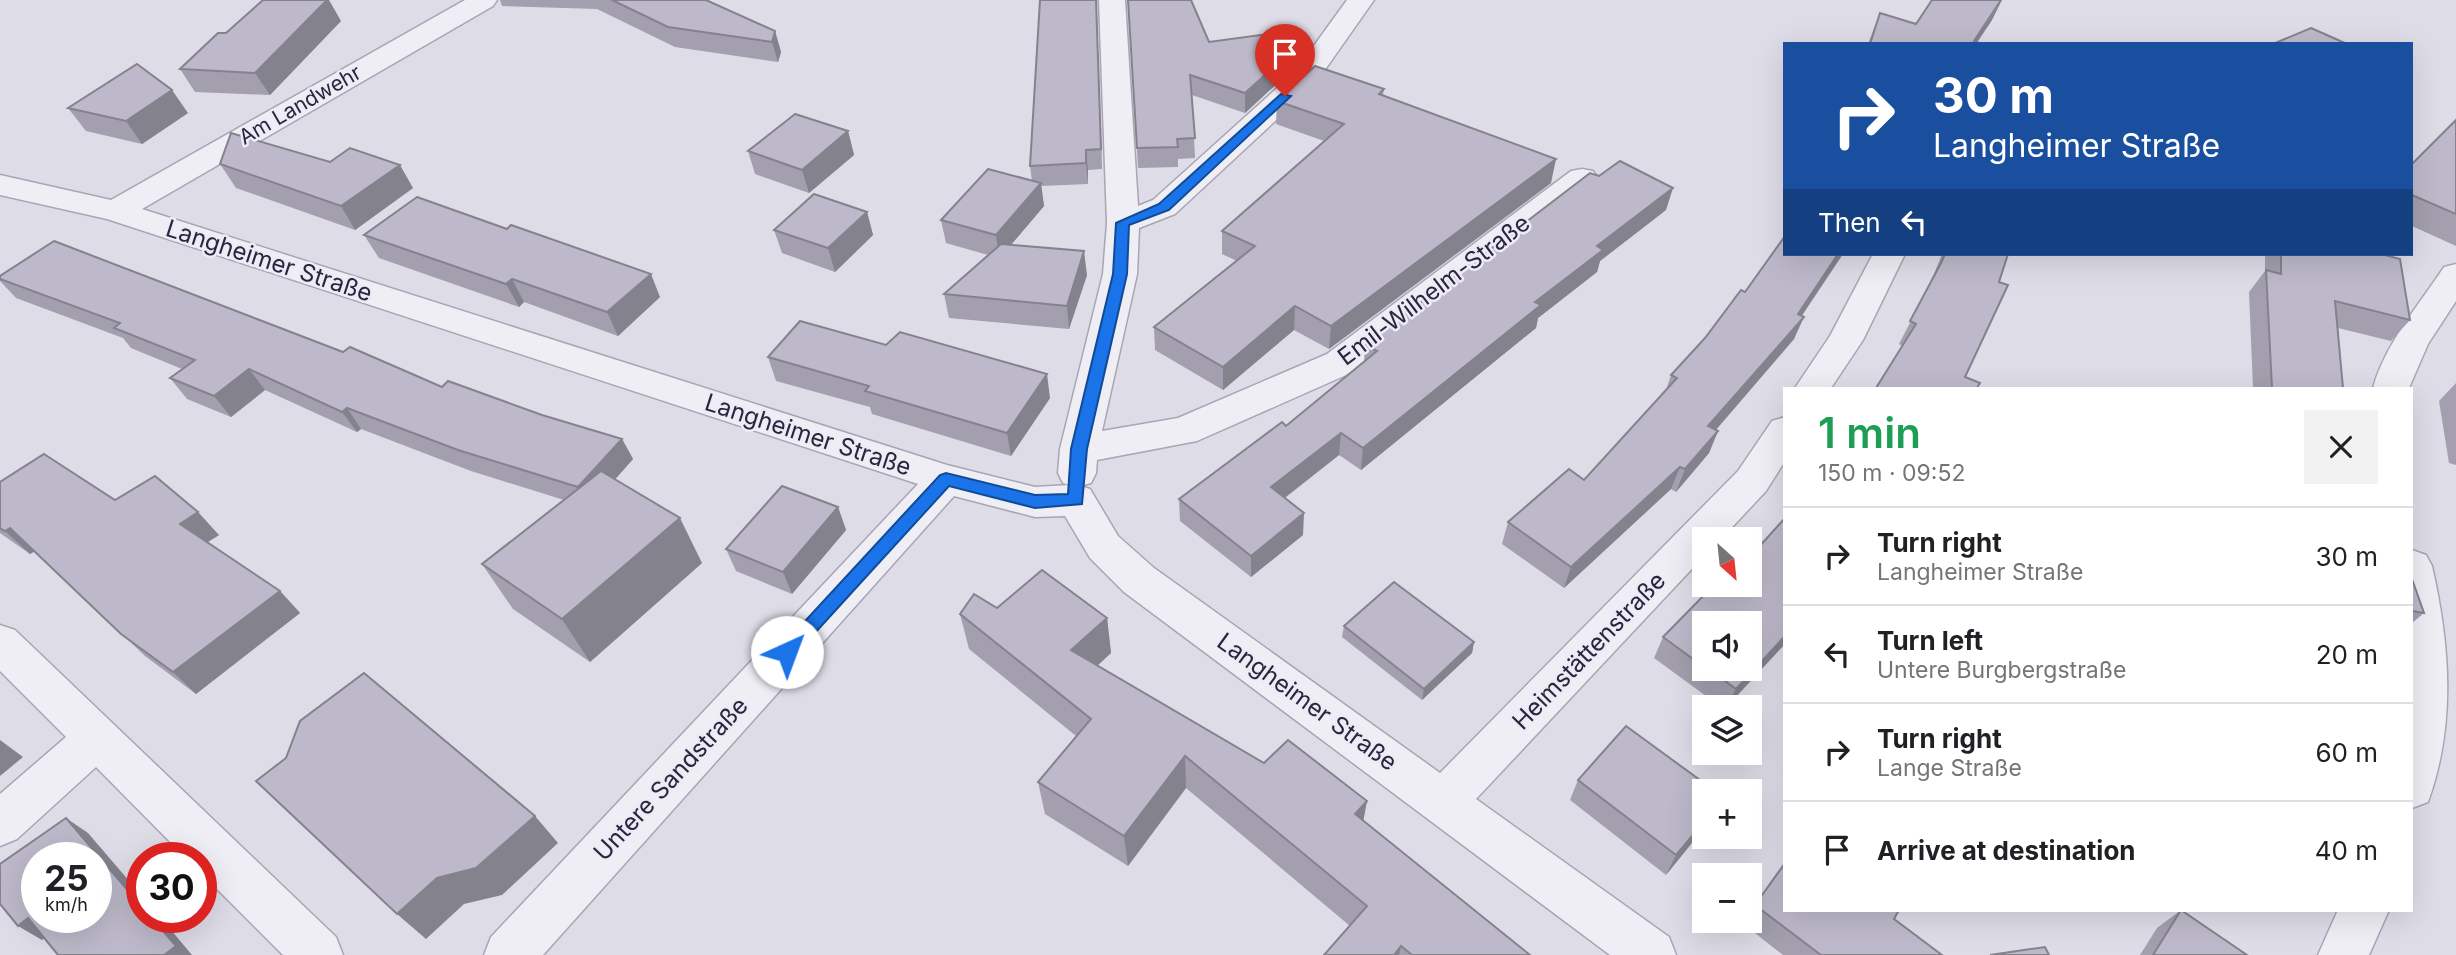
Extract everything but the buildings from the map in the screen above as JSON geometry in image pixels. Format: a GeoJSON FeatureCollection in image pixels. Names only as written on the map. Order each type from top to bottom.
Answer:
{"type":"FeatureCollection","features":[{"type":"Feature","properties":{"kind":"street","name":"Am Landwehr"},"geometry":{"type":"LineString","coordinates":[[115,211],[484,0]]}},
{"type":"Feature","properties":{"kind":"street"},"geometry":{"type":"LineString","coordinates":[[1076,500],[1079,449],[1120,274],[1123,223],[1112,0]]}},
{"type":"Feature","properties":{"kind":"street"},"geometry":{"type":"LineString","coordinates":[[1123,223],[1164,207],[1305,78],[1361,0]]}},
{"type":"Feature","properties":{"kind":"street","name":"Emil-Wilhelm-Straße"},"geometry":{"type":"LineString","coordinates":[[1079,449],[1184,431],[1340,363],[1582,178]]}},
{"type":"Feature","properties":{"kind":"street","name":"Langheimer Straße"},"geometry":{"type":"LineString","coordinates":[[0,185],[115,211],[946,479],[1035,502],[1076,500],[1104,547],[1139,580],[1650,955]]}},
{"type":"Feature","properties":{"kind":"street"},"geometry":{"type":"LineString","coordinates":[[1814,387],[1845,340],[1888,256]]}},
{"type":"Feature","properties":{"kind":"street"},"geometry":{"type":"LineString","coordinates":[[2391,387],[2411,344],[2456,275]]}},
{"type":"Feature","properties":{"kind":"street","name":"Heimstättenstraße"},"geometry":{"type":"LineString","coordinates":[[1443,803],[1752,481],[1783,434]]}},
{"type":"Feature","properties":{"kind":"street","name":"Untere Sandstraße"},"geometry":{"type":"LineString","coordinates":[[509,955],[946,479]]}},
{"type":"Feature","properties":{"kind":"street"},"geometry":{"type":"LineString","coordinates":[[2413,571],[2427,637],[2429,688],[2427,734],[2413,783]]}},
{"type":"Feature","properties":{"kind":"street"},"geometry":{"type":"LineString","coordinates":[[0,643],[318,955]]}},
{"type":"Feature","properties":{"kind":"street"},"geometry":{"type":"LineString","coordinates":[[0,824],[96,738]]}},
{"type":"Feature","properties":{"kind":"street"},"geometry":{"type":"LineString","coordinates":[[2343,955],[2363,912]]}},
{"type":"Feature","properties":{"kind":"route"},"geometry":{"type":"LineString","coordinates":[[787,652],[946,479],[1035,502],[1076,500],[1079,449],[1120,274],[1123,223],[1164,207],[1285,96]]}}]}
